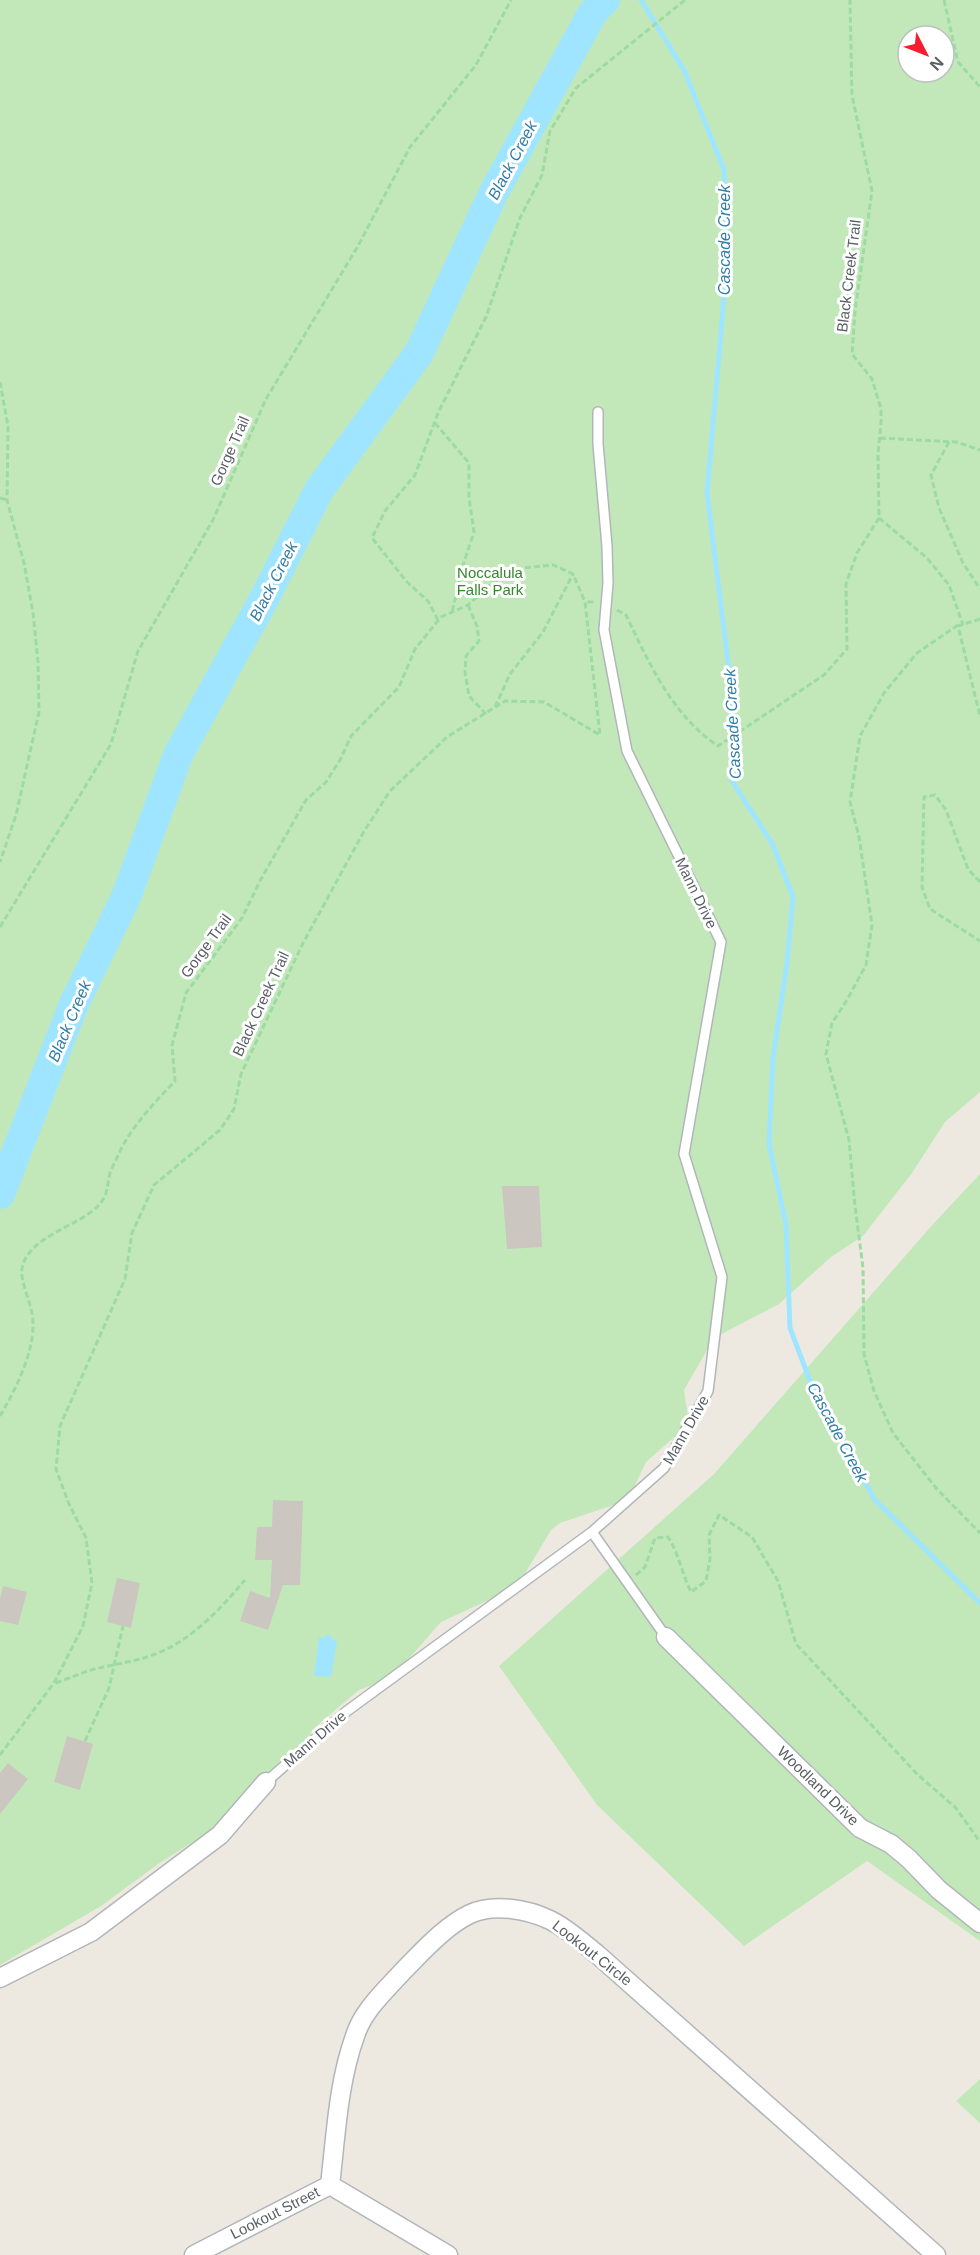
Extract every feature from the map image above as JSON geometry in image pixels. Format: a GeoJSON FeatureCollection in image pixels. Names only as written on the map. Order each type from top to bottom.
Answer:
{"type":"FeatureCollection","features":[{"type":"Feature","properties":{"kind":"street","name":"Woodland Drive"},"geometry":{"type":"LineString","coordinates":[[666,1636],[860,1828],[891,1844],[939,1890],[980,1923]]}},
{"type":"Feature","properties":{"kind":"street","name":"Mann Drive"},"geometry":{"type":"LineString","coordinates":[[0,1978],[91,1932],[111,1918],[220,1835],[266,1782]]}},
{"type":"Feature","properties":{"kind":"street","name":"Lookout Circle"},"geometry":{"type":"LineString","coordinates":[[330,2185],[342,2087],[355,2034],[368,2011],[410,1964],[443,1932],[470,1914],[495,1907],[549,1920],[598,1955],[936,2255]]}},
{"type":"Feature","properties":{"kind":"street","name":"Lookout Street"},"geometry":{"type":"LineString","coordinates":[[194,2255],[330,2185],[448,2255]]}},
{"type":"Feature","properties":{"kind":"lane","name":"Mann Drive"},"geometry":{"type":"LineString","coordinates":[[266,1782],[346,1711],[592,1532],[664,1468],[708,1391],[722,1277],[684,1154],[721,942],[627,751],[604,630],[608,584],[607,546],[598,444],[598,412]]}},
{"type":"Feature","properties":{"kind":"lane"},"geometry":{"type":"LineString","coordinates":[[592,1532],[666,1636]]}},
{"type":"Feature","properties":{"kind":"path","name":"Gorge Trail"},"geometry":{"type":"LineString","coordinates":[[0,927],[111,744],[138,651],[213,520],[266,399],[358,246],[410,147],[476,65],[511,0]]}},
{"type":"Feature","properties":{"kind":"path"},"geometry":{"type":"LineString","coordinates":[[438,620],[428,601],[407,582],[372,538],[385,511],[415,475],[434,423],[486,317],[520,218],[542,175],[550,132],[576,88],[685,0]]}},
{"type":"Feature","properties":{"kind":"path","name":"Black Creek Trail"},"geometry":{"type":"LineString","coordinates":[[850,0],[852,95],[872,191],[855,311],[852,354],[872,379],[881,409],[877,488],[879,518]]}},
{"type":"Feature","properties":{"kind":"path"},"geometry":{"type":"LineString","coordinates":[[944,0],[958,62],[980,87]]}},
{"type":"Feature","properties":{"kind":"path"},"geometry":{"type":"LineString","coordinates":[[0,382],[8,426],[8,500],[24,563],[33,613],[38,662],[39,712],[16,815],[0,862]]}},
{"type":"Feature","properties":{"kind":"path"},"geometry":{"type":"LineString","coordinates":[[434,423],[469,463],[469,498],[474,532],[452,612]]}},
{"type":"Feature","properties":{"kind":"path"},"geometry":{"type":"LineString","coordinates":[[880,438],[949,441],[980,450]]}},
{"type":"Feature","properties":{"kind":"path"},"geometry":{"type":"LineString","coordinates":[[949,441],[932,475],[939,508],[963,562],[980,589]]}},
{"type":"Feature","properties":{"kind":"path"},"geometry":{"type":"LineString","coordinates":[[0,498],[8,500]]}},
{"type":"Feature","properties":{"kind":"path"},"geometry":{"type":"LineString","coordinates":[[573,574],[585,602],[606,604],[626,615],[658,680],[700,733],[718,746],[825,675],[847,649],[846,584],[857,552],[879,518],[927,558],[949,585],[963,625]]}},
{"type":"Feature","properties":{"kind":"path","name":"Gorge Trail"},"geometry":{"type":"LineString","coordinates":[[0,1416],[16,1390],[29,1355],[33,1317],[21,1271],[26,1256],[51,1236],[95,1209],[106,1198],[111,1171],[121,1150],[154,1104],[175,1081],[172,1045],[186,993],[242,918],[261,879],[306,800],[326,782],[351,736],[399,687],[415,648],[441,617],[468,605],[493,582],[523,568],[553,565],[573,574]]}},
{"type":"Feature","properties":{"kind":"path"},"geometry":{"type":"LineString","coordinates":[[495,708],[510,674],[543,632],[573,574]]}},
{"type":"Feature","properties":{"kind":"path","name":"Black Creek Trail"},"geometry":{"type":"LineString","coordinates":[[0,1755],[54,1683],[83,1626],[92,1583],[86,1538],[69,1504],[56,1469],[60,1426],[125,1279],[132,1233],[149,1194],[154,1185],[220,1130],[234,1109],[241,1074],[303,943],[363,833],[390,791],[447,737],[505,701],[544,702],[600,735],[585,602]]}},
{"type":"Feature","properties":{"kind":"path"},"geometry":{"type":"LineString","coordinates":[[468,605],[477,626],[478,641],[466,656],[465,672],[469,696],[486,714]]}},
{"type":"Feature","properties":{"kind":"path"},"geometry":{"type":"LineString","coordinates":[[980,619],[958,626],[917,653],[884,693],[860,736],[850,802],[859,837],[872,925],[866,965],[832,1023],[826,1054],[849,1140],[864,1268],[864,1354],[874,1391],[893,1433],[936,1488],[980,1533]]}},
{"type":"Feature","properties":{"kind":"path"},"geometry":{"type":"LineString","coordinates":[[958,626],[980,716]]}},
{"type":"Feature","properties":{"kind":"path"},"geometry":{"type":"LineString","coordinates":[[980,882],[968,869],[946,810],[935,795],[924,797],[922,887],[930,909],[980,941]]}},
{"type":"Feature","properties":{"kind":"path"},"geometry":{"type":"LineString","coordinates":[[628,1583],[645,1567],[655,1538],[668,1537],[677,1550],[681,1572],[691,1592],[706,1581],[710,1559],[709,1535],[719,1515],[752,1537],[777,1581],[796,1644],[918,1775],[956,1808],[980,1842]]}},
{"type":"Feature","properties":{"kind":"path"},"geometry":{"type":"LineString","coordinates":[[54,1683],[92,1670],[160,1653],[189,1635],[217,1613],[245,1580]]}},
{"type":"Feature","properties":{"kind":"path"},"geometry":{"type":"LineString","coordinates":[[85,1741],[109,1688],[123,1626]]}},
{"type":"Feature","properties":{"kind":"green space","name":"Noccalula Falls Park"},"geometry":{"type":"Polygon","coordinates":[[[0,0],[980,0],[980,1092],[945,1122],[912,1173],[863,1236],[831,1257],[779,1304],[714,1338],[684,1390],[689,1424],[646,1462],[628,1500],[560,1523],[551,1530],[517,1587],[441,1622],[392,1678],[359,1690],[321,1722],[266,1782],[258,1775],[238,1814],[161,1862],[101,1906],[0,1965],[0,0]]]}},
{"type":"Feature","properties":{"kind":"green space"},"geometry":{"type":"Polygon","coordinates":[[[980,1174],[980,1941],[867,1861],[744,1946],[597,1805],[499,1666],[714,1474],[934,1223],[980,1174]]]}},
{"type":"Feature","properties":{"kind":"green space"},"geometry":{"type":"Polygon","coordinates":[[[980,2079],[980,2123],[956,2101],[980,2079]]]}},
{"type":"Feature","properties":{"kind":"water"},"geometry":{"type":"Polygon","coordinates":[[[326,1635],[331,1635],[331,1639],[337,1641],[331,1677],[314,1676],[319,1637],[325,1638],[326,1635]]]}},
{"type":"Feature","properties":{"kind":"building"},"geometry":{"type":"Polygon","coordinates":[[[502,1186],[539,1186],[542,1247],[507,1249],[502,1186]]]}},
{"type":"Feature","properties":{"kind":"building"},"geometry":{"type":"Polygon","coordinates":[[[273,1500],[303,1501],[300,1585],[283,1585],[268,1630],[240,1621],[250,1591],[270,1598],[272,1560],[255,1560],[257,1527],[272,1527],[273,1500]]]}},
{"type":"Feature","properties":{"kind":"building"},"geometry":{"type":"Polygon","coordinates":[[[117,1578],[140,1583],[131,1628],[107,1622],[117,1578]]]}},
{"type":"Feature","properties":{"kind":"building"},"geometry":{"type":"Polygon","coordinates":[[[3,1586],[27,1592],[18,1625],[0,1621],[0,1599],[3,1586]]]}},
{"type":"Feature","properties":{"kind":"building"},"geometry":{"type":"Polygon","coordinates":[[[67,1736],[93,1744],[80,1790],[54,1782],[67,1736]]]}},
{"type":"Feature","properties":{"kind":"building"},"geometry":{"type":"Polygon","coordinates":[[[8,1763],[28,1779],[0,1814],[0,1773],[8,1763]]]}},
{"type":"Feature","properties":{"kind":"waterway","name":"Black Creek"},"geometry":{"type":"LineString","coordinates":[[0,1194],[74,1004],[126,897],[178,755],[264,599],[319,490],[419,353],[494,192],[593,12],[605,0]]}},
{"type":"Feature","properties":{"kind":"waterway","name":"Cascade Creek"},"geometry":{"type":"LineString","coordinates":[[641,0],[684,70],[724,170],[726,274],[707,493],[730,678],[732,781],[773,845],[793,897],[787,963],[773,1058],[769,1144],[786,1225],[790,1328],[815,1394],[875,1500],[980,1603]]}}]}
